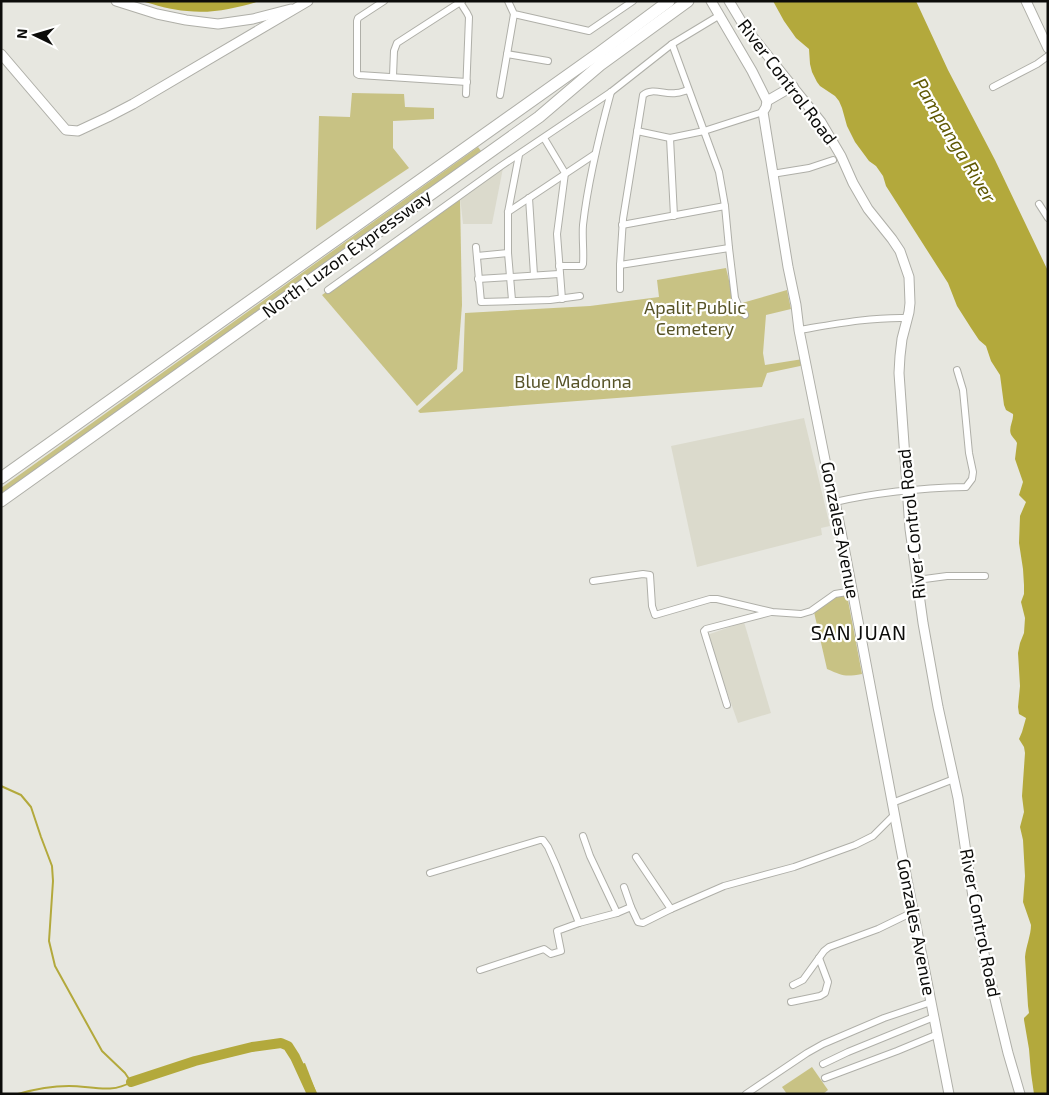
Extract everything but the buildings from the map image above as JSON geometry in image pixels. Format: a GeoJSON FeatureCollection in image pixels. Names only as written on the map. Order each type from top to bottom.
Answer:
{"type":"FeatureCollection","features":[{"type":"Feature","properties":{"kind":"highway","name":"North Luzon Expressway"},"geometry":{"type":"LineString","coordinates":[[1,478],[599,53],[669,1]]}},
{"type":"Feature","properties":{"kind":"highway","name":"North Luzon Expressway"},"geometry":{"type":"LineString","coordinates":[[1,501],[539,117],[600,64],[688,1]]}},
{"type":"Feature","properties":{"kind":"street"},"geometry":{"type":"LineString","coordinates":[[116,1],[157,14],[218,24],[253,19],[298,7]]}},
{"type":"Feature","properties":{"kind":"street"},"geometry":{"type":"LineString","coordinates":[[1,54],[66,130],[78,131],[133,104],[308,1]]}},
{"type":"Feature","properties":{"kind":"street"},"geometry":{"type":"LineString","coordinates":[[384,1],[358,18],[356,73],[358,75],[467,82]]}},
{"type":"Feature","properties":{"kind":"street"},"geometry":{"type":"LineString","coordinates":[[500,95],[514,14],[508,1]]}},
{"type":"Feature","properties":{"kind":"street"},"geometry":{"type":"LineString","coordinates":[[514,14],[589,31],[633,1]]}},
{"type":"Feature","properties":{"kind":"street"},"geometry":{"type":"LineString","coordinates":[[637,131],[670,138],[704,131],[763,112],[766,107],[767,101],[752,71],[711,1]]}},
{"type":"Feature","properties":{"kind":"street","name":"River Control Road"},"geometry":{"type":"LineString","coordinates":[[729,1],[744,26],[821,122],[868,209],[900,251],[909,277],[910,303],[902,339],[899,373],[910,529],[923,623],[938,706],[958,798],[979,934],[1020,1094]]}},
{"type":"Feature","properties":{"kind":"street"},"geometry":{"type":"LineString","coordinates":[[1026,1],[1048,48]]}},
{"type":"Feature","properties":{"kind":"street"},"geometry":{"type":"LineString","coordinates":[[393,76],[396,43],[461,2],[468,17],[466,94]]}},
{"type":"Feature","properties":{"kind":"street"},"geometry":{"type":"LineString","coordinates":[[328,290],[501,166],[611,92],[672,44],[720,15]]}},
{"type":"Feature","properties":{"kind":"street"},"geometry":{"type":"LineString","coordinates":[[672,44],[719,172],[725,206],[735,298],[745,315]]}},
{"type":"Feature","properties":{"kind":"street"},"geometry":{"type":"LineString","coordinates":[[507,54],[548,61]]}},
{"type":"Feature","properties":{"kind":"street"},"geometry":{"type":"LineString","coordinates":[[994,87],[1048,56]]}},
{"type":"Feature","properties":{"kind":"street"},"geometry":{"type":"LineString","coordinates":[[767,101],[793,86]]}},
{"type":"Feature","properties":{"kind":"street"},"geometry":{"type":"LineString","coordinates":[[620,289],[622,225],[643,95],[651,91],[675,94],[688,90]]}},
{"type":"Feature","properties":{"kind":"street"},"geometry":{"type":"LineString","coordinates":[[559,266],[579,266],[583,264],[583,227],[594,154],[611,92]]}},
{"type":"Feature","properties":{"kind":"street","name":"Gonzales Avenue"},"geometry":{"type":"LineString","coordinates":[[763,112],[799,330],[832,495],[835,502],[949,1094]]}},
{"type":"Feature","properties":{"kind":"street"},"geometry":{"type":"LineString","coordinates":[[544,138],[565,173],[557,234],[562,298]]}},
{"type":"Feature","properties":{"kind":"street"},"geometry":{"type":"LineString","coordinates":[[670,138],[674,216]]}},
{"type":"Feature","properties":{"kind":"street"},"geometry":{"type":"LineString","coordinates":[[508,212],[594,154]]}},
{"type":"Feature","properties":{"kind":"street"},"geometry":{"type":"LineString","coordinates":[[512,300],[508,254],[508,212],[519,155]]}},
{"type":"Feature","properties":{"kind":"street"},"geometry":{"type":"LineString","coordinates":[[772,174],[810,168],[833,160]]}},
{"type":"Feature","properties":{"kind":"street"},"geometry":{"type":"LineString","coordinates":[[529,198],[534,275]]}},
{"type":"Feature","properties":{"kind":"street"},"geometry":{"type":"LineString","coordinates":[[1039,204],[1048,218]]}},
{"type":"Feature","properties":{"kind":"street"},"geometry":{"type":"LineString","coordinates":[[622,225],[725,206]]}},
{"type":"Feature","properties":{"kind":"street"},"geometry":{"type":"LineString","coordinates":[[476,247],[480,302],[580,296]]}},
{"type":"Feature","properties":{"kind":"street"},"geometry":{"type":"LineString","coordinates":[[620,265],[729,248]]}},
{"type":"Feature","properties":{"kind":"street"},"geometry":{"type":"LineString","coordinates":[[477,256],[508,254]]}},
{"type":"Feature","properties":{"kind":"street"},"geometry":{"type":"LineString","coordinates":[[478,279],[560,274]]}},
{"type":"Feature","properties":{"kind":"street"},"geometry":{"type":"LineString","coordinates":[[799,330],[858,320],[888,317],[907,318]]}},
{"type":"Feature","properties":{"kind":"street"},"geometry":{"type":"LineString","coordinates":[[835,502],[908,490],[966,487],[972,479],[973,472],[969,453],[963,390],[957,370]]}},
{"type":"Feature","properties":{"kind":"street"},"geometry":{"type":"LineString","coordinates":[[593,581],[650,574],[652,606],[655,614],[710,599],[717,599],[772,612],[800,614],[810,611],[835,594],[852,589]]}},
{"type":"Feature","properties":{"kind":"street"},"geometry":{"type":"LineString","coordinates":[[917,580],[947,576],[985,576]]}},
{"type":"Feature","properties":{"kind":"street"},"geometry":{"type":"LineString","coordinates":[[727,706],[704,631],[772,612]]}},
{"type":"Feature","properties":{"kind":"street"},"geometry":{"type":"LineString","coordinates":[[892,803],[954,779]]}},
{"type":"Feature","properties":{"kind":"street"},"geometry":{"type":"LineString","coordinates":[[624,887],[638,922],[643,923],[724,886],[794,867],[855,845],[873,836],[895,814]]}},
{"type":"Feature","properties":{"kind":"street"},"geometry":{"type":"LineString","coordinates":[[583,836],[590,856],[617,913]]}},
{"type":"Feature","properties":{"kind":"street"},"geometry":{"type":"LineString","coordinates":[[430,873],[543,840],[556,865],[579,923]]}},
{"type":"Feature","properties":{"kind":"street"},"geometry":{"type":"LineString","coordinates":[[636,857],[671,909]]}},
{"type":"Feature","properties":{"kind":"street"},"geometry":{"type":"LineString","coordinates":[[480,970],[544,949],[552,954],[562,950],[557,931],[631,907]]}},
{"type":"Feature","properties":{"kind":"street"},"geometry":{"type":"LineString","coordinates":[[793,985],[803,980],[818,958],[829,947],[878,929],[913,912]]}},
{"type":"Feature","properties":{"kind":"street"},"geometry":{"type":"LineString","coordinates":[[791,1002],[820,996],[825,993],[828,982],[818,958]]}},
{"type":"Feature","properties":{"kind":"street"},"geometry":{"type":"LineString","coordinates":[[746,1094],[823,1044],[884,1018],[931,1002]]}},
{"type":"Feature","properties":{"kind":"street"},"geometry":{"type":"LineString","coordinates":[[822,1064],[934,1017]]}},
{"type":"Feature","properties":{"kind":"street"},"geometry":{"type":"LineString","coordinates":[[825,1078],[938,1034]]}},
{"type":"Feature","properties":{"kind":"shaded area"},"geometry":{"type":"Polygon","coordinates":[[[503,168],[492,224],[463,224],[460,197],[503,168]]]}},
{"type":"Feature","properties":{"kind":"shaded area"},"geometry":{"type":"Polygon","coordinates":[[[804,418],[830,526],[821,528],[822,535],[697,567],[671,446],[804,418]]]}},
{"type":"Feature","properties":{"kind":"shaded area"},"geometry":{"type":"Polygon","coordinates":[[[744,622],[771,713],[738,723],[707,635],[744,622]]]}},
{"type":"Feature","properties":{"kind":"green space"},"geometry":{"type":"Polygon","coordinates":[[[352,93],[404,94],[405,107],[434,108],[434,119],[393,121],[393,148],[409,168],[316,230],[319,116],[350,117],[352,93]]]}},
{"type":"Feature","properties":{"kind":"green space"},"geometry":{"type":"Polygon","coordinates":[[[478,147],[481,151],[391,217],[1,494],[1,488],[478,147]]]}},
{"type":"Feature","properties":{"kind":"green space"},"geometry":{"type":"Polygon","coordinates":[[[460,197],[462,305],[457,369],[417,406],[322,295],[460,197]]]}},
{"type":"Feature","properties":{"kind":"green space","name":"Apalit Public Cemetery"},"geometry":{"type":"Polygon","coordinates":[[[726,268],[735,305],[787,290],[791,309],[766,315],[763,353],[765,365],[803,359],[805,365],[767,373],[762,387],[420,413],[418,411],[463,371],[465,313],[590,306],[659,297],[657,280],[726,268]]]}},
{"type":"Feature","properties":{"kind":"green space"},"geometry":{"type":"Polygon","coordinates":[[[847,595],[862,674],[848,676],[827,669],[814,612],[835,597],[847,595]]]}},
{"type":"Feature","properties":{"kind":"green space"},"geometry":{"type":"Polygon","coordinates":[[[812,1067],[828,1090],[823,1094],[787,1094],[782,1087],[812,1067]]]}},
{"type":"Feature","properties":{"kind":"water"},"geometry":{"type":"Polygon","coordinates":[[[141,1],[260,1],[224,10],[196,12],[175,10],[141,1]]]}},
{"type":"Feature","properties":{"kind":"water","name":"Pampanga River"},"geometry":{"type":"Polygon","coordinates":[[[773,1],[916,1],[948,70],[995,160],[1048,271],[1048,1094],[1034,1094],[1024,1020],[1029,1013],[1025,957],[1031,925],[1023,902],[1025,876],[1023,840],[1020,827],[1024,812],[1022,796],[1025,753],[1019,739],[1026,718],[1019,714],[1018,707],[1020,686],[1018,653],[1024,633],[1025,618],[1021,602],[1024,594],[1024,585],[1019,543],[1020,516],[1026,502],[1019,495],[1023,482],[1015,459],[1017,443],[1010,431],[1013,414],[1006,410],[1004,405],[1000,375],[991,361],[986,346],[979,340],[957,306],[948,283],[886,186],[883,176],[855,142],[847,126],[839,101],[817,82],[810,64],[809,49],[796,38],[773,1]]]}},
{"type":"Feature","properties":{"kind":"water"},"geometry":{"type":"Polygon","coordinates":[[[305,1063],[317,1094],[307,1094],[296,1066],[305,1063]]]}},
{"type":"Feature","properties":{"kind":"waterway"},"geometry":{"type":"LineString","coordinates":[[1,786],[21,795],[31,807],[52,866],[53,881],[49,941],[55,966],[102,1051],[125,1073],[131,1082],[124,1086],[109,1089],[63,1086],[18,1094]]}},
{"type":"Feature","properties":{"kind":"waterway"},"geometry":{"type":"LineString","coordinates":[[131,1082],[195,1061],[252,1047],[281,1043],[288,1046],[295,1057],[312,1094]]}},
{"type":"Feature","properties":{"kind":"district","name":"SAN JUAN"},"geometry":{"type":"Point","coordinates":[859,633]}},
{"type":"Feature","properties":{"kind":"park label","name":"Blue Madonna"},"geometry":{"type":"Point","coordinates":[573,382]}}]}
